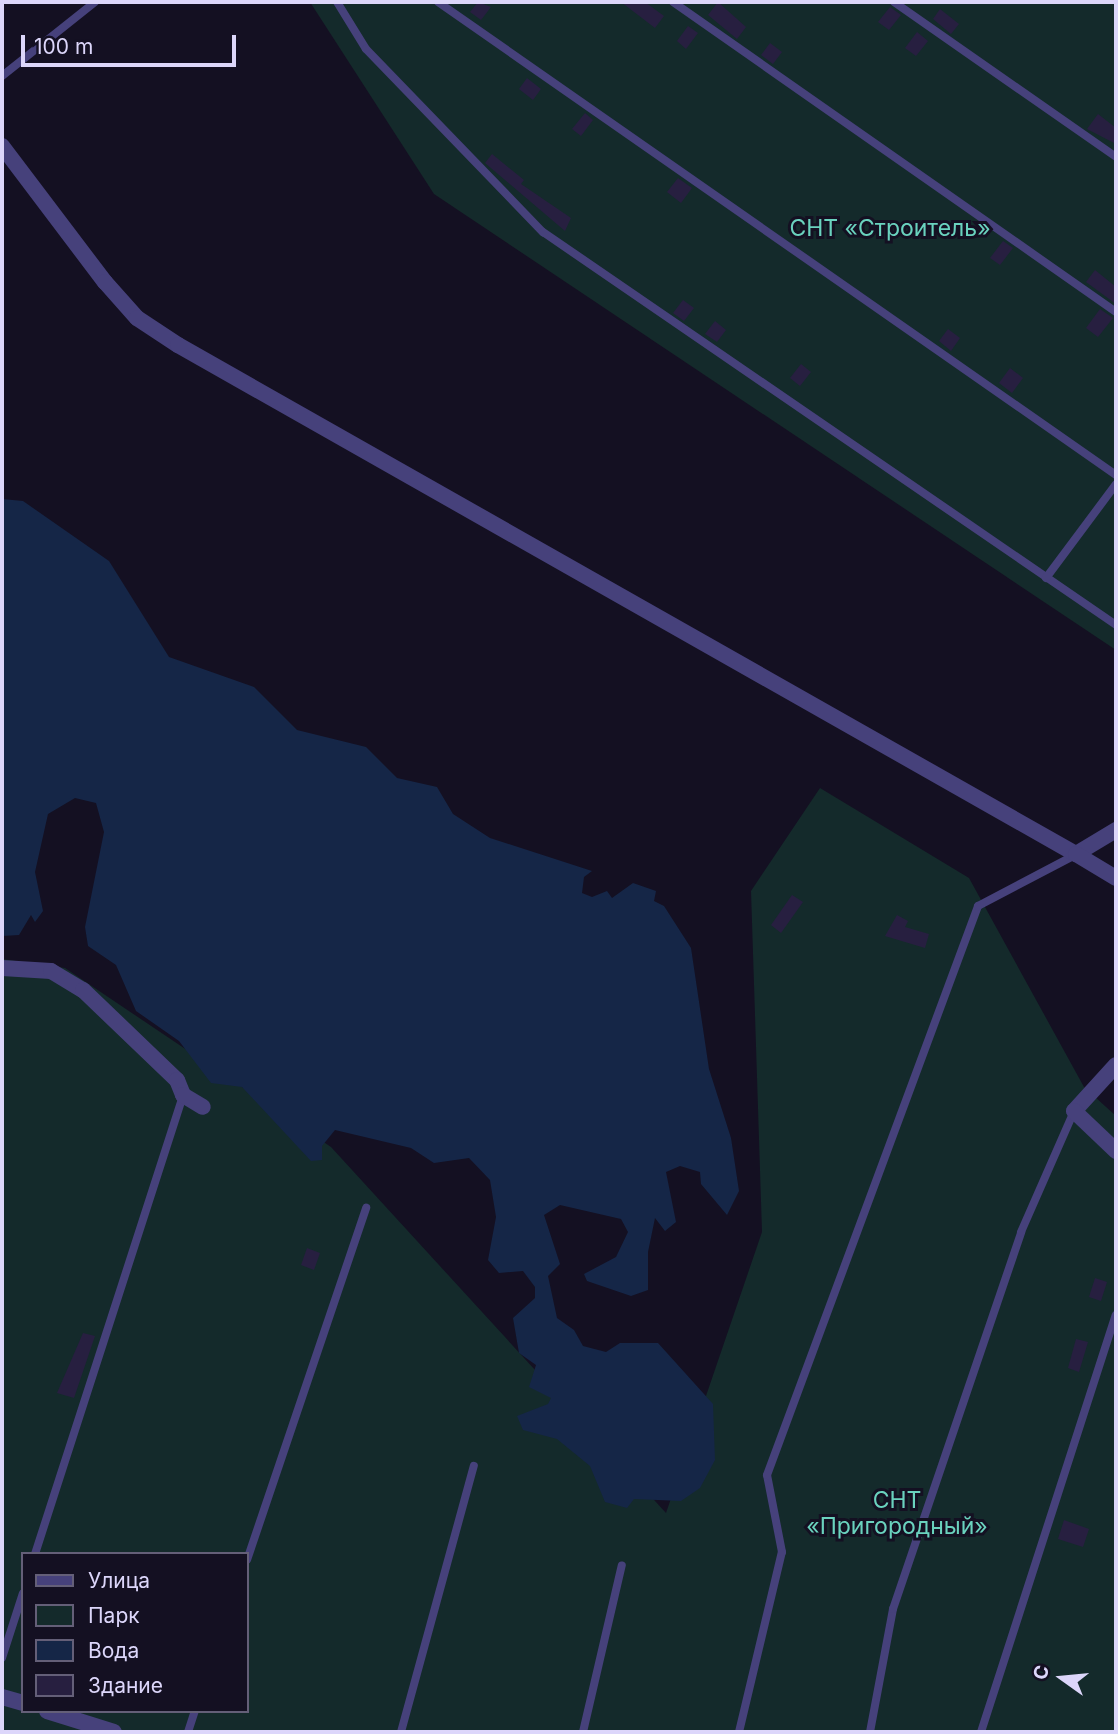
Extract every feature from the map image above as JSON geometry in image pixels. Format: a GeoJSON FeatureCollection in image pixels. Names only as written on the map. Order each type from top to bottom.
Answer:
{"type":"FeatureCollection","features":[{"type":"Feature","properties":{"kind":"street"},"geometry":{"type":"LineString","coordinates":[[2,146],[105,282],[157,331],[576,575],[1116,878]]}},
{"type":"Feature","properties":{"kind":"street"},"geometry":{"type":"LineString","coordinates":[[1076,854],[1116,830]]}},
{"type":"Feature","properties":{"kind":"street"},"geometry":{"type":"LineString","coordinates":[[2,968],[51,971],[83,990],[177,1080],[183,1095],[203,1107]]}},
{"type":"Feature","properties":{"kind":"street"},"geometry":{"type":"LineString","coordinates":[[1116,1065],[1074,1111],[1116,1150]]}},
{"type":"Feature","properties":{"kind":"street"},"geometry":{"type":"LineString","coordinates":[[2,1697],[21,1702]]}},
{"type":"Feature","properties":{"kind":"street"},"geometry":{"type":"LineString","coordinates":[[53,1713],[114,1732]]}},
{"type":"Feature","properties":{"kind":"lane"},"geometry":{"type":"LineString","coordinates":[[2,76],[95,2]]}},
{"type":"Feature","properties":{"kind":"lane"},"geometry":{"type":"LineString","coordinates":[[337,2],[366,49],[543,232],[1116,625]]}},
{"type":"Feature","properties":{"kind":"lane"},"geometry":{"type":"LineString","coordinates":[[438,2],[1116,475]]}},
{"type":"Feature","properties":{"kind":"lane"},"geometry":{"type":"LineString","coordinates":[[673,2],[1116,312]]}},
{"type":"Feature","properties":{"kind":"lane"},"geometry":{"type":"LineString","coordinates":[[894,2],[1116,157]]}},
{"type":"Feature","properties":{"kind":"lane"},"geometry":{"type":"LineString","coordinates":[[1046,578],[1116,484]]}},
{"type":"Feature","properties":{"kind":"lane"},"geometry":{"type":"LineString","coordinates":[[739,1732],[782,1552],[767,1475],[978,906],[1076,854]]}},
{"type":"Feature","properties":{"kind":"lane"},"geometry":{"type":"LineString","coordinates":[[37,1552],[183,1095]]}},
{"type":"Feature","properties":{"kind":"lane"},"geometry":{"type":"LineString","coordinates":[[870,1732],[893,1609],[1021,1232],[1074,1111]]}},
{"type":"Feature","properties":{"kind":"lane"},"geometry":{"type":"LineString","coordinates":[[248,1557],[366,1208]]}},
{"type":"Feature","properties":{"kind":"lane"},"geometry":{"type":"LineString","coordinates":[[981,1732],[1116,1315]]}},
{"type":"Feature","properties":{"kind":"lane"},"geometry":{"type":"LineString","coordinates":[[401,1732],[474,1466]]}},
{"type":"Feature","properties":{"kind":"lane"},"geometry":{"type":"LineString","coordinates":[[583,1732],[622,1565]]}},
{"type":"Feature","properties":{"kind":"lane"},"geometry":{"type":"LineString","coordinates":[[2,1658],[21,1599]]}},
{"type":"Feature","properties":{"kind":"lane"},"geometry":{"type":"LineString","coordinates":[[188,1732],[194,1713]]}},
{"type":"Feature","properties":{"kind":"green space","name":"СНТ «Строитель»"},"geometry":{"type":"Polygon","coordinates":[[[310,2],[1116,2],[1116,650],[434,194],[310,2]]]}},
{"type":"Feature","properties":{"kind":"green space","name":"СНТ «Пригородный»"},"geometry":{"type":"Polygon","coordinates":[[[820,788],[969,878],[1084,1087],[1116,1116],[1116,1732],[2,1732],[2,959],[65,968],[331,1147],[666,1513],[762,1232],[751,891],[820,788]]]}},
{"type":"Feature","properties":{"kind":"water"},"geometry":{"type":"Polygon","coordinates":[[[2,499],[23,501],[109,561],[169,657],[254,687],[297,730],[366,747],[397,778],[437,787],[453,814],[490,838],[592,871],[584,877],[582,893],[592,897],[607,891],[612,898],[633,883],[656,891],[654,901],[664,906],[691,948],[709,1069],[731,1138],[739,1191],[727,1215],[701,1184],[700,1172],[680,1166],[666,1172],[676,1222],[665,1231],[655,1218],[648,1252],[648,1290],[631,1296],[587,1281],[584,1274],[616,1257],[628,1232],[621,1219],[560,1205],[544,1215],[560,1264],[548,1276],[557,1318],[574,1330],[583,1346],[606,1352],[620,1343],[658,1343],[713,1404],[715,1460],[700,1488],[681,1501],[634,1499],[627,1508],[605,1502],[590,1466],[557,1439],[523,1430],[517,1416],[548,1404],[551,1398],[529,1387],[536,1365],[519,1353],[513,1318],[535,1298],[535,1287],[523,1271],[499,1273],[488,1260],[496,1217],[490,1180],[469,1158],[434,1163],[411,1148],[335,1130],[322,1146],[322,1160],[311,1161],[242,1087],[211,1083],[179,1041],[136,1011],[116,965],[88,946],[85,927],[104,832],[96,803],[75,798],[48,814],[35,872],[43,911],[35,922],[31,915],[19,935],[2,936],[2,499]]]}},
{"type":"Feature","properties":{"kind":"building"},"geometry":{"type":"Polygon","coordinates":[[[478,2],[491,7],[481,20],[470,12],[478,2]]]}},
{"type":"Feature","properties":{"kind":"building"},"geometry":{"type":"Polygon","coordinates":[[[621,2],[645,2],[664,16],[655,28],[621,2]]]}},
{"type":"Feature","properties":{"kind":"building"},"geometry":{"type":"Polygon","coordinates":[[[718,2],[746,27],[737,39],[708,15],[718,2]]]}},
{"type":"Feature","properties":{"kind":"building"},"geometry":{"type":"Polygon","coordinates":[[[890,7],[901,15],[889,30],[878,22],[890,7]]]}},
{"type":"Feature","properties":{"kind":"building"},"geometry":{"type":"Polygon","coordinates":[[[940,9],[959,24],[951,34],[933,19],[940,9]]]}},
{"type":"Feature","properties":{"kind":"building"},"geometry":{"type":"Polygon","coordinates":[[[688,26],[698,33],[686,49],[677,41],[688,26]]]}},
{"type":"Feature","properties":{"kind":"building"},"geometry":{"type":"Polygon","coordinates":[[[917,32],[928,41],[916,56],[905,48],[917,32]]]}},
{"type":"Feature","properties":{"kind":"building"},"geometry":{"type":"Polygon","coordinates":[[[770,43],[782,52],[773,64],[761,55],[770,43]]]}},
{"type":"Feature","properties":{"kind":"building"},"geometry":{"type":"Polygon","coordinates":[[[527,78],[541,89],[533,100],[519,89],[527,78]]]}},
{"type":"Feature","properties":{"kind":"building"},"geometry":{"type":"Polygon","coordinates":[[[585,113],[593,120],[581,136],[572,129],[585,113]]]}},
{"type":"Feature","properties":{"kind":"building"},"geometry":{"type":"Polygon","coordinates":[[[1098,114],[1116,128],[1116,144],[1087,129],[1098,114]]]}},
{"type":"Feature","properties":{"kind":"building"},"geometry":{"type":"Polygon","coordinates":[[[492,154],[524,180],[521,184],[571,218],[565,231],[485,163],[492,154]]]}},
{"type":"Feature","properties":{"kind":"building"},"geometry":{"type":"Polygon","coordinates":[[[678,178],[692,188],[681,203],[667,192],[678,178]]]}},
{"type":"Feature","properties":{"kind":"building"},"geometry":{"type":"Polygon","coordinates":[[[1003,241],[1013,248],[1000,265],[990,258],[1003,241]]]}},
{"type":"Feature","properties":{"kind":"building"},"geometry":{"type":"Polygon","coordinates":[[[1095,270],[1116,287],[1116,304],[1086,282],[1095,270]]]}},
{"type":"Feature","properties":{"kind":"building"},"geometry":{"type":"Polygon","coordinates":[[[683,300],[694,308],[684,321],[673,313],[683,300]]]}},
{"type":"Feature","properties":{"kind":"building"},"geometry":{"type":"Polygon","coordinates":[[[1100,309],[1113,318],[1098,337],[1086,328],[1100,309]]]}},
{"type":"Feature","properties":{"kind":"building"},"geometry":{"type":"Polygon","coordinates":[[[715,321],[726,330],[717,342],[705,334],[715,321]]]}},
{"type":"Feature","properties":{"kind":"building"},"geometry":{"type":"Polygon","coordinates":[[[948,329],[960,338],[951,351],[939,341],[948,329]]]}},
{"type":"Feature","properties":{"kind":"building"},"geometry":{"type":"Polygon","coordinates":[[[801,364],[811,372],[800,386],[790,378],[801,364]]]}},
{"type":"Feature","properties":{"kind":"building"},"geometry":{"type":"Polygon","coordinates":[[[1010,368],[1023,378],[1012,393],[999,383],[1010,368]]]}},
{"type":"Feature","properties":{"kind":"building"},"geometry":{"type":"Polygon","coordinates":[[[792,895],[803,902],[781,933],[771,925],[792,895]]]}},
{"type":"Feature","properties":{"kind":"building"},"geometry":{"type":"Polygon","coordinates":[[[897,915],[908,921],[905,927],[929,934],[925,948],[885,936],[897,915]]]}},
{"type":"Feature","properties":{"kind":"building"},"geometry":{"type":"Polygon","coordinates":[[[307,1248],[320,1253],[314,1270],[301,1265],[307,1248]]]}},
{"type":"Feature","properties":{"kind":"building"},"geometry":{"type":"Polygon","coordinates":[[[1095,1278],[1107,1282],[1101,1301],[1089,1297],[1095,1278]]]}},
{"type":"Feature","properties":{"kind":"building"},"geometry":{"type":"Polygon","coordinates":[[[83,1333],[95,1336],[74,1398],[57,1393],[83,1333]]]}},
{"type":"Feature","properties":{"kind":"building"},"geometry":{"type":"Polygon","coordinates":[[[1076,1339],[1088,1342],[1079,1372],[1068,1368],[1076,1339]]]}},
{"type":"Feature","properties":{"kind":"building"},"geometry":{"type":"Polygon","coordinates":[[[1064,1520],[1089,1529],[1083,1547],[1058,1539],[1064,1520]]]}}]}
